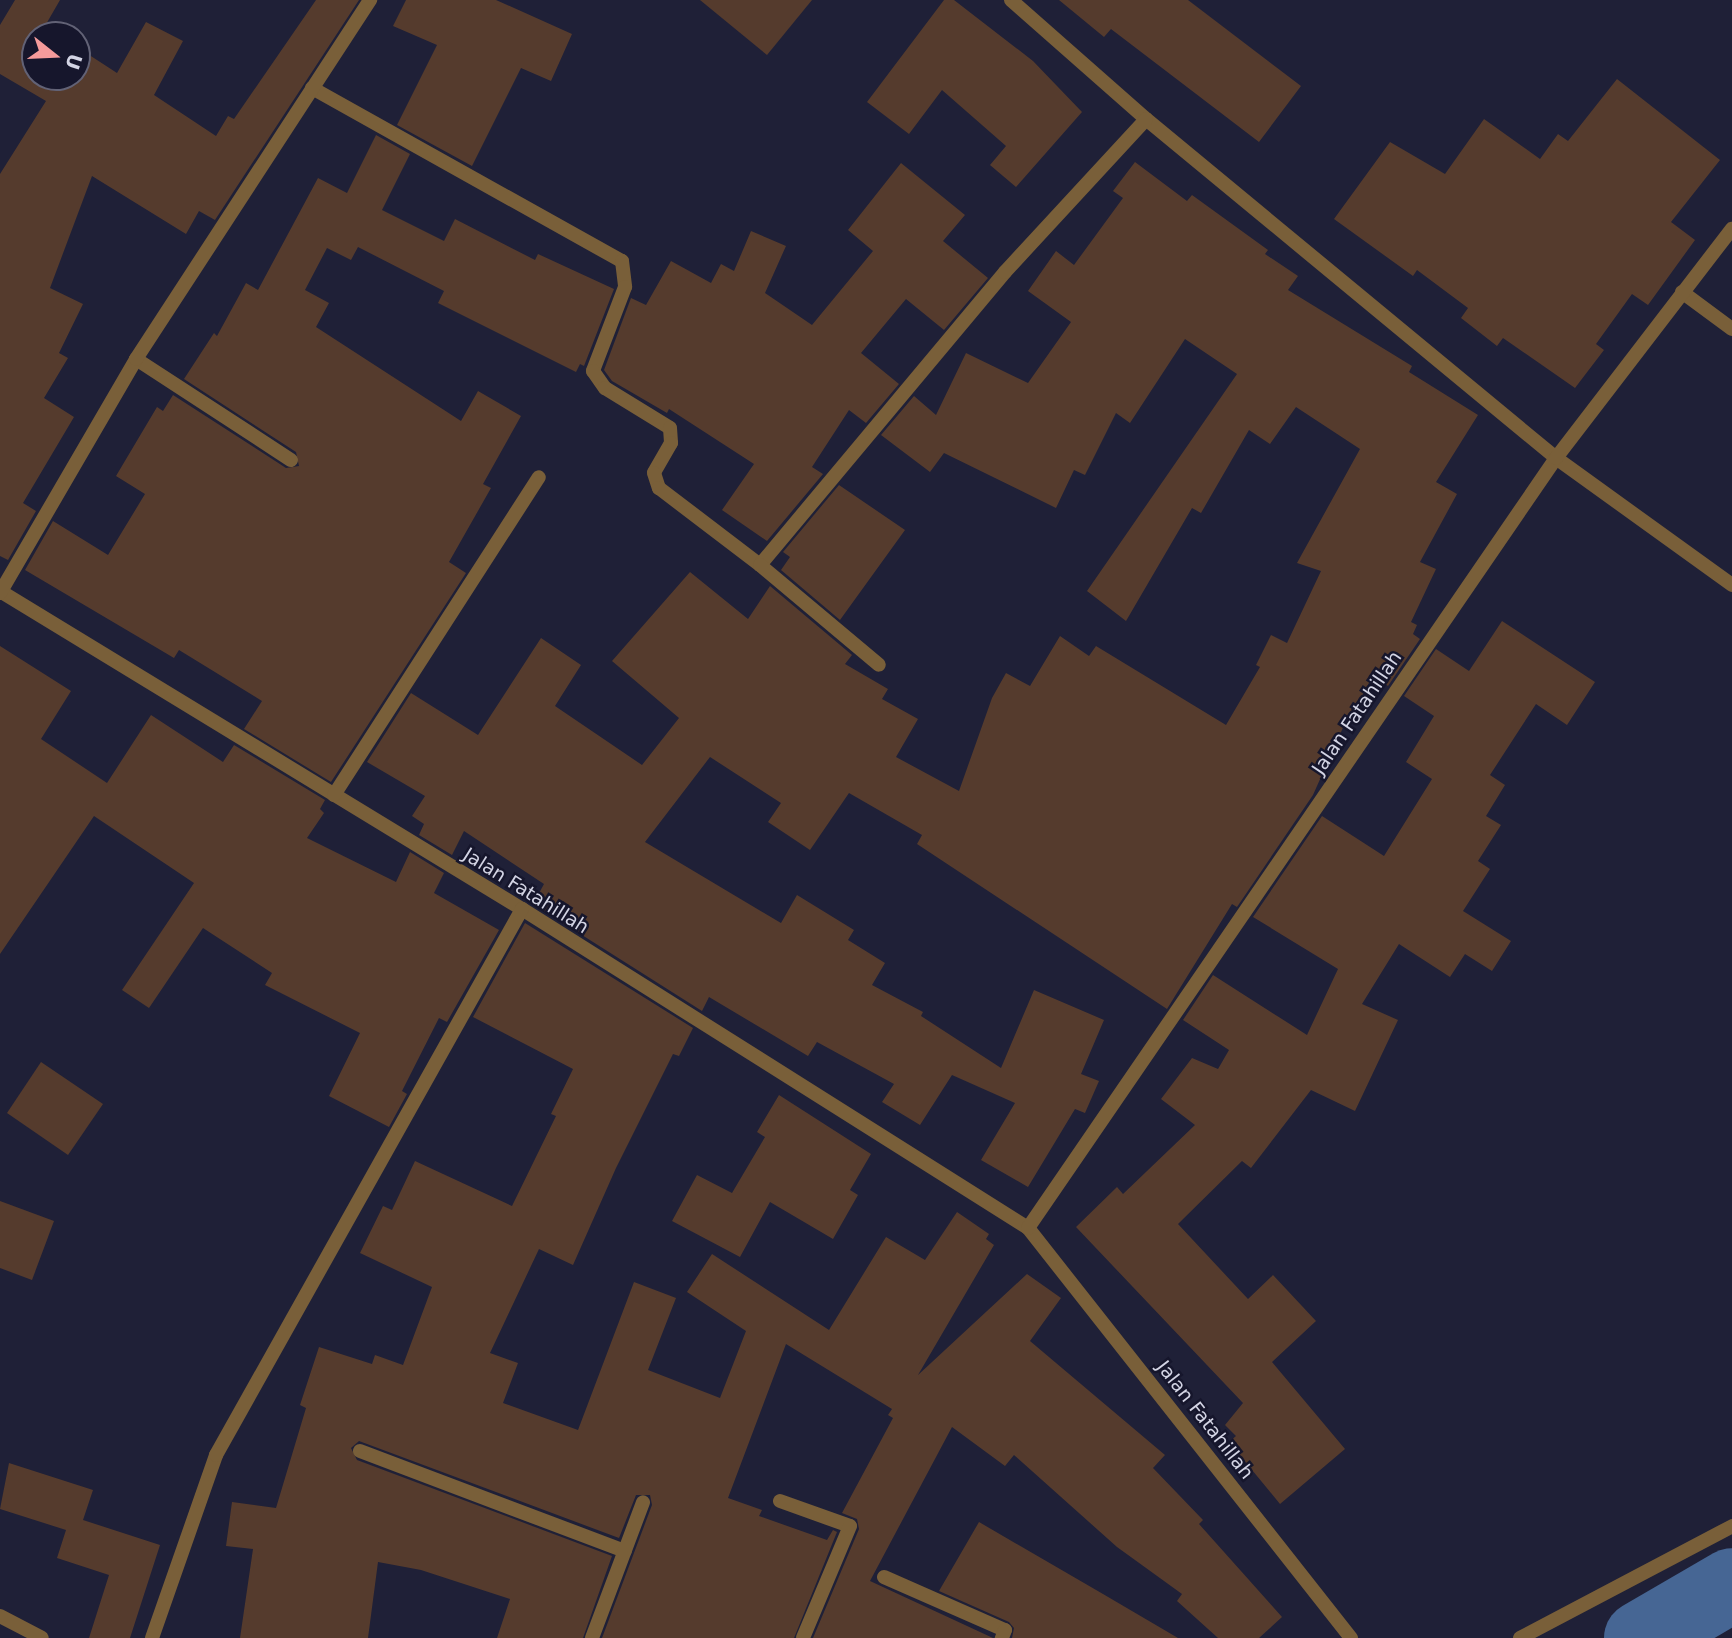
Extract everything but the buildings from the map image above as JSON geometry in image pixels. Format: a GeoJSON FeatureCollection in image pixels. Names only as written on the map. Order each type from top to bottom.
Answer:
{"type":"FeatureCollection","features":[{"type":"Feature","properties":{"kind":"street"},"geometry":{"type":"LineString","coordinates":[[0,592],[136,359],[370,0]]}},
{"type":"Feature","properties":{"kind":"street"},"geometry":{"type":"LineString","coordinates":[[1011,0],[1146,119],[1556,458],[1732,585]]}},
{"type":"Feature","properties":{"kind":"street"},"geometry":{"type":"LineString","coordinates":[[312,88],[622,261],[625,287],[593,372],[604,388],[670,428],[671,443],[654,473],[659,488],[760,565],[879,665]]}},
{"type":"Feature","properties":{"kind":"street"},"geometry":{"type":"LineString","coordinates":[[760,565],[1005,272],[1146,119]]}},
{"type":"Feature","properties":{"kind":"street","name":"Jalan Fatahillah"},"geometry":{"type":"LineString","coordinates":[[1028,1228],[1556,458],[1732,229]]}},
{"type":"Feature","properties":{"kind":"street"},"geometry":{"type":"LineString","coordinates":[[1682,292],[1732,329]]}},
{"type":"Feature","properties":{"kind":"street"},"geometry":{"type":"LineString","coordinates":[[136,359],[291,460]]}},
{"type":"Feature","properties":{"kind":"street"},"geometry":{"type":"LineString","coordinates":[[334,795],[539,477]]}},
{"type":"Feature","properties":{"kind":"street","name":"Jalan Fatahillah"},"geometry":{"type":"LineString","coordinates":[[0,592],[522,909],[1028,1228],[1351,1638]]}},
{"type":"Feature","properties":{"kind":"street"},"geometry":{"type":"LineString","coordinates":[[152,1638],[216,1455],[522,909]]}},
{"type":"Feature","properties":{"kind":"street"},"geometry":{"type":"LineString","coordinates":[[360,1451],[625,1551]]}},
{"type":"Feature","properties":{"kind":"street"},"geometry":{"type":"LineString","coordinates":[[780,1501],[850,1526],[803,1638]]}},
{"type":"Feature","properties":{"kind":"street"},"geometry":{"type":"LineString","coordinates":[[592,1638],[643,1502]]}},
{"type":"Feature","properties":{"kind":"street"},"geometry":{"type":"LineString","coordinates":[[1520,1638],[1732,1526]]}},
{"type":"Feature","properties":{"kind":"street"},"geometry":{"type":"LineString","coordinates":[[884,1577],[1005,1630],[1002,1638]]}},
{"type":"Feature","properties":{"kind":"street"},"geometry":{"type":"LineString","coordinates":[[0,1616],[42,1638]]}},
{"type":"Feature","properties":{"kind":"waterway"},"geometry":{"type":"LineString","coordinates":[[1641,1638],[1732,1585]]}}]}
